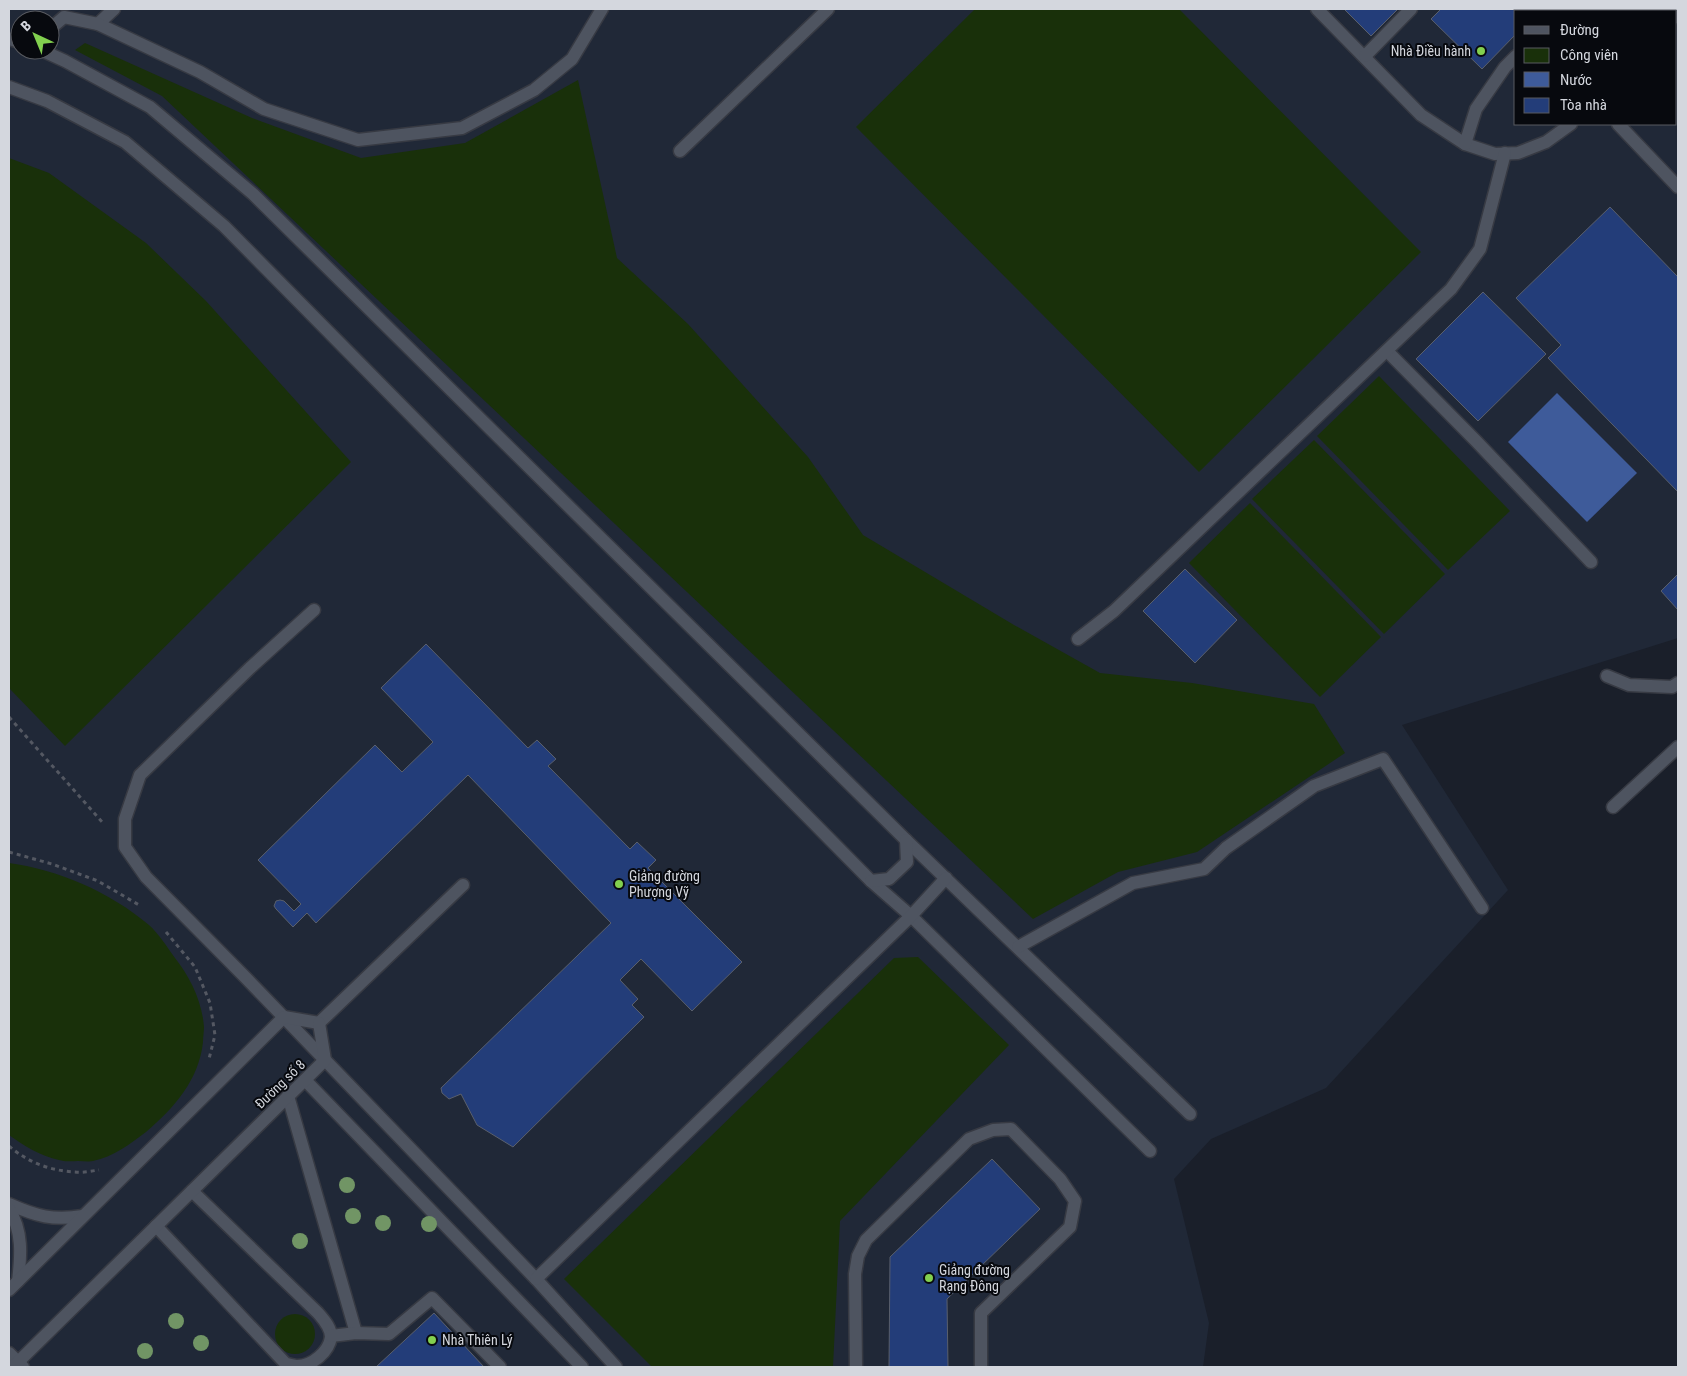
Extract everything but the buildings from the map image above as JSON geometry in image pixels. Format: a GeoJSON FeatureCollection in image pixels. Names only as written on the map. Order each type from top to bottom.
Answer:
{"type":"FeatureCollection","features":[{"type":"Feature","properties":{"kind":"street"},"geometry":{"type":"LineString","coordinates":[[98,24],[114,9]]}},
{"type":"Feature","properties":{"kind":"street"},"geometry":{"type":"LineString","coordinates":[[62,13],[98,24],[200,72],[264,109],[358,140],[462,128],[534,90],[572,60],[602,9]]}},
{"type":"Feature","properties":{"kind":"street"},"geometry":{"type":"LineString","coordinates":[[680,151],[828,9]]}},
{"type":"Feature","properties":{"kind":"street"},"geometry":{"type":"LineString","coordinates":[[1318,9],[1421,115],[1465,144],[1495,154],[1518,153],[1546,142],[1570,125]]}},
{"type":"Feature","properties":{"kind":"street"},"geometry":{"type":"LineString","coordinates":[[1365,56],[1411,9]]}},
{"type":"Feature","properties":{"kind":"street"},"geometry":{"type":"LineString","coordinates":[[1465,144],[1476,109],[1505,67],[1514,58]]}},
{"type":"Feature","properties":{"kind":"street"},"geometry":{"type":"LineString","coordinates":[[60,59],[150,107],[253,194],[906,840],[1190,1114]]}},
{"type":"Feature","properties":{"kind":"street"},"geometry":{"type":"LineString","coordinates":[[9,86],[47,101],[125,142],[224,226],[871,881],[911,916],[1150,1151]]}},
{"type":"Feature","properties":{"kind":"street"},"geometry":{"type":"LineString","coordinates":[[1619,125],[1678,187]]}},
{"type":"Feature","properties":{"kind":"street"},"geometry":{"type":"LineString","coordinates":[[1078,639],[1114,611],[1452,289],[1480,249],[1505,154]]}},
{"type":"Feature","properties":{"kind":"street"},"geometry":{"type":"LineString","coordinates":[[1387,351],[1478,442],[1591,562]]}},
{"type":"Feature","properties":{"kind":"street"},"geometry":{"type":"LineString","coordinates":[[314,610],[250,668],[140,775],[125,818],[125,847],[146,877],[284,1017],[536,1280],[616,1367]]}},
{"type":"Feature","properties":{"kind":"street"},"geometry":{"type":"LineString","coordinates":[[1607,676],[1629,685],[1672,687],[1678,683]]}},
{"type":"Feature","properties":{"kind":"street"},"geometry":{"type":"LineString","coordinates":[[1613,806],[1678,747]]}},
{"type":"Feature","properties":{"kind":"street"},"geometry":{"type":"LineString","coordinates":[[1018,947],[1133,883],[1204,869],[1226,848],[1314,786],[1383,759],[1482,908]]}},
{"type":"Feature","properties":{"kind":"street"},"geometry":{"type":"LineString","coordinates":[[871,881],[889,879],[907,862],[906,840]]}},
{"type":"Feature","properties":{"kind":"street"},"geometry":{"type":"LineString","coordinates":[[536,1280],[911,916],[946,878]]}},
{"type":"Feature","properties":{"kind":"street"},"geometry":{"type":"LineString","coordinates":[[284,1017],[319,1023],[463,885]]}},
{"type":"Feature","properties":{"kind":"street"},"geometry":{"type":"LineString","coordinates":[[9,1290],[284,1017]]}},
{"type":"Feature","properties":{"kind":"street","name":"Đường số 8"},"geometry":{"type":"LineString","coordinates":[[18,1366],[156,1226],[325,1060],[319,1023]]}},
{"type":"Feature","properties":{"kind":"street"},"geometry":{"type":"LineString","coordinates":[[305,1080],[582,1367]]}},
{"type":"Feature","properties":{"kind":"street"},"geometry":{"type":"LineString","coordinates":[[288,1096],[356,1333]]}},
{"type":"Feature","properties":{"kind":"street"},"geometry":{"type":"LineString","coordinates":[[856,1367],[855,1274],[858,1256],[866,1240],[969,1138],[992,1130],[1011,1129],[1060,1180],[1075,1201],[1070,1227],[981,1313],[981,1367]]}},
{"type":"Feature","properties":{"kind":"street"},"geometry":{"type":"LineString","coordinates":[[156,1226],[285,1366],[299,1366],[314,1360],[327,1348],[331,1336],[327,1324],[318,1313],[192,1191]]}},
{"type":"Feature","properties":{"kind":"street"},"geometry":{"type":"LineString","coordinates":[[9,1204],[34,1214],[51,1218],[66,1219],[83,1216]]}},
{"type":"Feature","properties":{"kind":"street"},"geometry":{"type":"LineString","coordinates":[[9,1210],[18,1230],[21,1255],[18,1281]]}},
{"type":"Feature","properties":{"kind":"street"},"geometry":{"type":"LineString","coordinates":[[331,1336],[356,1333],[389,1334],[432,1298],[500,1367]]}},
{"type":"Feature","properties":{"kind":"street"},"geometry":{"type":"LineString","coordinates":[[9,1353],[18,1366]]}},
{"type":"Feature","properties":{"kind":"path"},"geometry":{"type":"LineString","coordinates":[[9,717],[125,847]]}},
{"type":"Feature","properties":{"kind":"path"},"geometry":{"type":"LineString","coordinates":[[9,852],[52,864],[98,881],[136,902],[143,908]]}},
{"type":"Feature","properties":{"kind":"path"},"geometry":{"type":"LineString","coordinates":[[162,928],[195,967],[210,1002],[215,1036],[208,1061]]}},
{"type":"Feature","properties":{"kind":"path"},"geometry":{"type":"LineString","coordinates":[[9,1146],[18,1155],[48,1168],[76,1173],[101,1169]]}},
{"type":"Feature","properties":{"kind":"shaded area"},"geometry":{"type":"Polygon","coordinates":[[[9,9],[1678,9],[1678,638],[1402,725],[1508,890],[1326,1088],[1211,1139],[1174,1179],[1209,1323],[1203,1367],[9,1367],[9,9]]]}},
{"type":"Feature","properties":{"kind":"green space"},"geometry":{"type":"Polygon","coordinates":[[[975,9],[1179,9],[1421,252],[1199,472],[856,127],[975,9]]]}},
{"type":"Feature","properties":{"kind":"green space"},"geometry":{"type":"Polygon","coordinates":[[[85,43],[252,118],[361,158],[465,143],[578,80],[617,258],[688,324],[808,457],[863,535],[1014,625],[1100,673],[1192,683],[1314,704],[1345,753],[1197,852],[1118,872],[1033,919],[162,96],[75,50],[85,43]]]}},
{"type":"Feature","properties":{"kind":"green space"},"geometry":{"type":"Polygon","coordinates":[[[9,158],[49,173],[146,243],[206,301],[351,462],[65,746],[9,688],[9,158]]]}},
{"type":"Feature","properties":{"kind":"green space"},"geometry":{"type":"Polygon","coordinates":[[[1379,376],[1510,511],[1448,570],[1317,436],[1379,376]]]}},
{"type":"Feature","properties":{"kind":"green space"},"geometry":{"type":"Polygon","coordinates":[[[1314,440],[1445,574],[1384,634],[1252,499],[1314,440]]]}},
{"type":"Feature","properties":{"kind":"green space"},"geometry":{"type":"Polygon","coordinates":[[[1250,503],[1381,637],[1320,697],[1189,563],[1250,503]]]}},
{"type":"Feature","properties":{"kind":"green space"},"geometry":{"type":"Polygon","coordinates":[[[9,863],[46,871],[83,884],[118,902],[134,913],[156,932],[180,965],[190,981],[201,1008],[204,1027],[203,1042],[201,1056],[191,1081],[175,1103],[146,1132],[121,1150],[100,1159],[61,1161],[33,1150],[9,1135],[9,863]]]}},
{"type":"Feature","properties":{"kind":"green space"},"geometry":{"type":"Polygon","coordinates":[[[918,957],[1009,1045],[840,1221],[833,1367],[652,1367],[564,1279],[894,958],[918,957]]]}},
{"type":"Feature","properties":{"kind":"green space"},"geometry":{"type":"Polygon","coordinates":[[[295,1314],[309,1320],[315,1334],[309,1348],[295,1354],[281,1348],[275,1334],[281,1320],[295,1314]]]}},
{"type":"Feature","properties":{"kind":"water"},"geometry":{"type":"Polygon","coordinates":[[[1557,393],[1637,473],[1587,522],[1508,442],[1557,393]]]}},
{"type":"Feature","properties":{"kind":"place","name":"Nhà Điều hành"},"geometry":{"type":"Point","coordinates":[1481,51]}},
{"type":"Feature","properties":{"kind":"place","name":"Giảng đường Phượng Vỹ"},"geometry":{"type":"Point","coordinates":[619,884]}},
{"type":"Feature","properties":{"kind":"place","name":"Giảng đường Rạng Đông"},"geometry":{"type":"Point","coordinates":[929,1278]}},
{"type":"Feature","properties":{"kind":"place","name":"Nhà Thiên Lý"},"geometry":{"type":"Point","coordinates":[432,1340]}}]}
